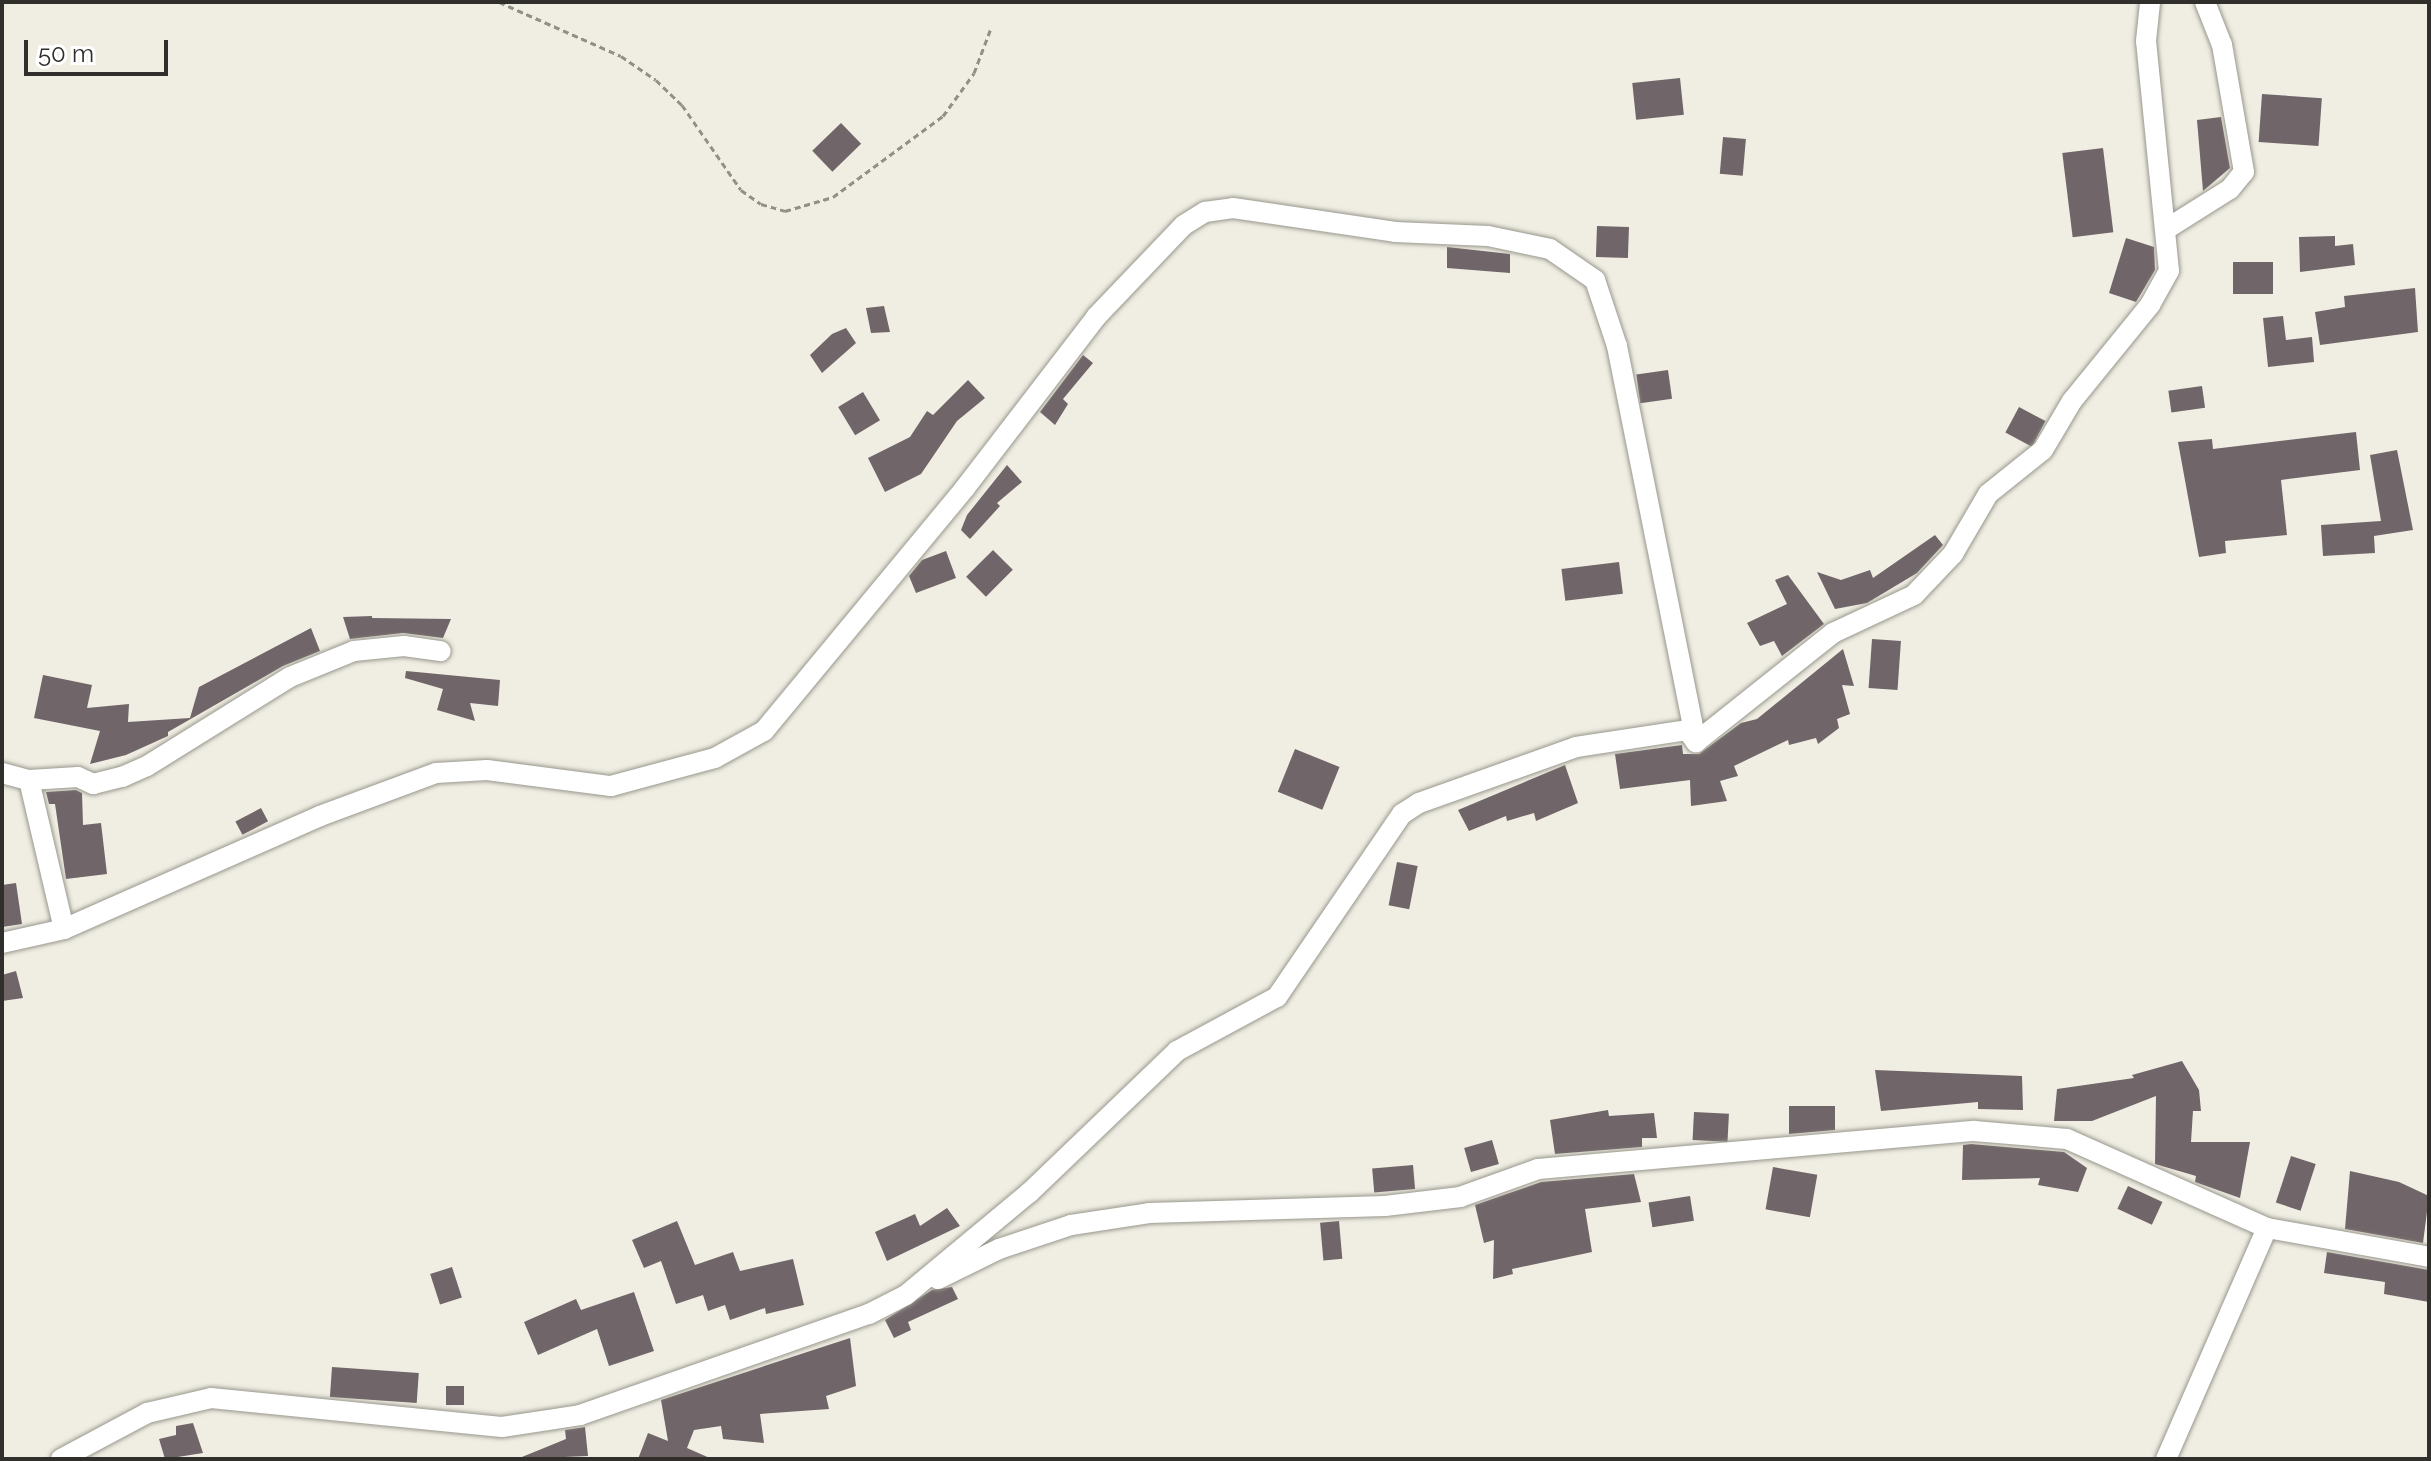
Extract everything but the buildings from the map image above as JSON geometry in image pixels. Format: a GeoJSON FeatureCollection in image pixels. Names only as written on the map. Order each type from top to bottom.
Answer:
{"type":"FeatureCollection","features":[{"type":"Feature","properties":{"kind":"street"},"geometry":{"type":"LineString","coordinates":[[1696,742],[1833,633],[1925,586],[1962,541],[1988,494],[2043,450],[2072,401],[2163,287],[2169,271],[2168,228],[2146,41],[2150,2]]}},
{"type":"Feature","properties":{"kind":"street"},"geometry":{"type":"LineString","coordinates":[[2168,228],[2230,189],[2244,172],[2222,45],[2205,2]]}},
{"type":"Feature","properties":{"kind":"street"},"geometry":{"type":"LineString","coordinates":[[2,943],[64,929],[320,816],[436,773],[487,770],[611,786],[715,758],[764,731],[965,488],[1096,317],[1184,225],[1205,212],[1233,208],[1395,232],[1488,236],[1550,249],[1595,280],[1617,346],[1696,742]]}},
{"type":"Feature","properties":{"kind":"street"},"geometry":{"type":"LineString","coordinates":[[2,773],[29,780],[78,777],[93,784],[122,777],[147,766],[290,677],[354,651],[404,646],[441,651]]}},
{"type":"Feature","properties":{"kind":"street"},"geometry":{"type":"LineString","coordinates":[[906,1295],[1029,1193],[1177,1051],[1277,997],[1402,814],[1475,781],[1576,747],[1687,730],[1696,742]]}},
{"type":"Feature","properties":{"kind":"street"},"geometry":{"type":"LineString","coordinates":[[29,780],[64,929]]}},
{"type":"Feature","properties":{"kind":"street"},"geometry":{"type":"LineString","coordinates":[[61,1459],[147,1413],[211,1398],[502,1427],[580,1415],[724,1368],[906,1295],[999,1249],[1071,1225],[1149,1213],[1385,1206],[1460,1197],[1538,1169],[1974,1131],[2067,1139],[2267,1228],[2429,1257]]}},
{"type":"Feature","properties":{"kind":"street"},"geometry":{"type":"LineString","coordinates":[[2166,1459],[2267,1228]]}},
{"type":"Feature","properties":{"kind":"path"},"geometry":{"type":"LineString","coordinates":[[499,2],[621,56],[656,80],[682,105],[741,190],[761,204],[785,211],[833,197],[943,116],[974,73],[991,28]]}}]}
